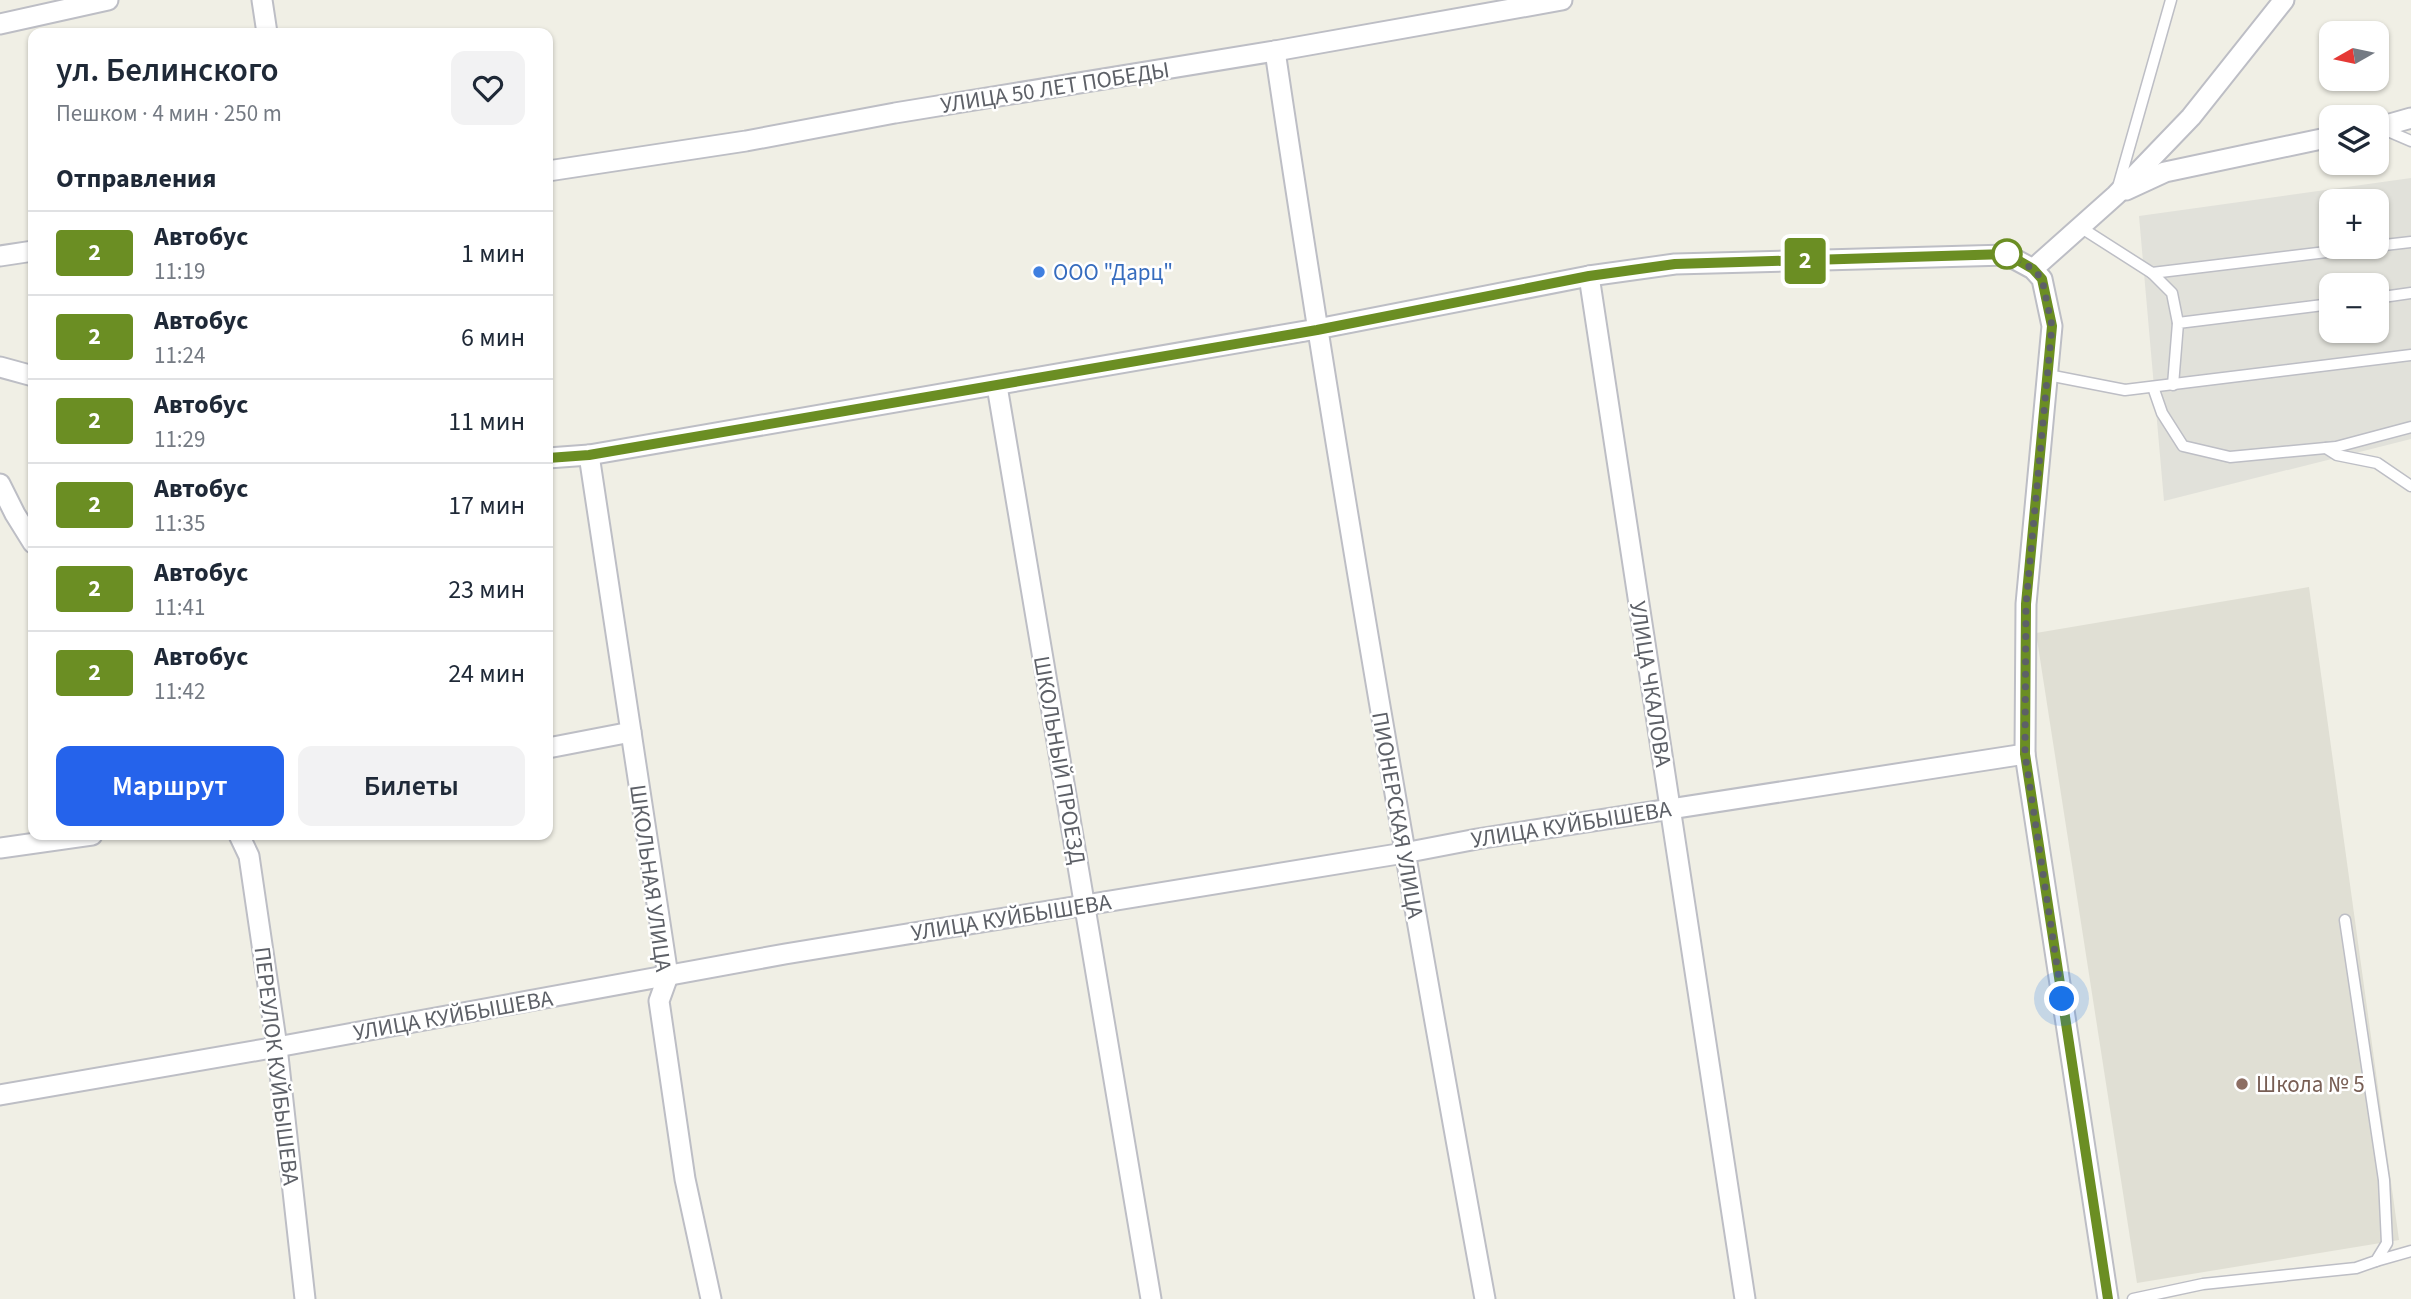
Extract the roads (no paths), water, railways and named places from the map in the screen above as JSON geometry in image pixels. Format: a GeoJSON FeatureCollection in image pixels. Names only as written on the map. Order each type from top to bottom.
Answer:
{"type":"FeatureCollection","features":[{"type":"Feature","properties":{"kind":"street"},"geometry":{"type":"LineString","coordinates":[[0,24],[108,0]]}},
{"type":"Feature","properties":{"kind":"street"},"geometry":{"type":"LineString","coordinates":[[262,0],[266,28]]}},
{"type":"Feature","properties":{"kind":"street","name":"УЛИЦА 50 ЛЕТ ПОБЕДЫ"},"geometry":{"type":"LineString","coordinates":[[553,170],[746,141],[895,113],[1275,51],[1562,0]]}},
{"type":"Feature","properties":{"kind":"street"},"geometry":{"type":"LineString","coordinates":[[2033,269],[2116,195],[2191,117],[2284,0]]}},
{"type":"Feature","properties":{"kind":"street","name":"ПИОНЕРСКАЯ УЛИЦА"},"geometry":{"type":"LineString","coordinates":[[1275,51],[1317,330],[1404,853],[1485,1299]]}},
{"type":"Feature","properties":{"kind":"street"},"geometry":{"type":"LineString","coordinates":[[2389,124],[2411,118]]}},
{"type":"Feature","properties":{"kind":"street"},"geometry":{"type":"LineString","coordinates":[[2116,195],[2165,173],[2319,140]]}},
{"type":"Feature","properties":{"kind":"street"},"geometry":{"type":"LineString","coordinates":[[0,256],[28,252]]}},
{"type":"Feature","properties":{"kind":"street"},"geometry":{"type":"LineString","coordinates":[[553,458],[589,455],[1317,330],[1589,276],[1675,264],[2007,254],[2033,269],[2042,279],[2052,326],[2026,604],[2025,754],[2108,1299]]}},
{"type":"Feature","properties":{"kind":"street","name":"УЛИЦА ЧКАЛОВА"},"geometry":{"type":"LineString","coordinates":[[1589,276],[1745,1299]]}},
{"type":"Feature","properties":{"kind":"street"},"geometry":{"type":"LineString","coordinates":[[0,367],[28,375]]}},
{"type":"Feature","properties":{"kind":"street","name":"ШКОЛЬНЫЙ ПРОЕЗД"},"geometry":{"type":"LineString","coordinates":[[996,386],[1151,1299]]}},
{"type":"Feature","properties":{"kind":"street","name":"ШКОЛЬНАЯ УЛИЦА"},"geometry":{"type":"LineString","coordinates":[[589,455],[668,976],[659,1001],[685,1179],[711,1299]]}},
{"type":"Feature","properties":{"kind":"street"},"geometry":{"type":"LineString","coordinates":[[0,484],[28,535]]}},
{"type":"Feature","properties":{"kind":"street"},"geometry":{"type":"LineString","coordinates":[[553,747],[631,732]]}},
{"type":"Feature","properties":{"kind":"street","name":"УЛИЦА КУЙБЫШЕВА"},"geometry":{"type":"LineString","coordinates":[[0,1095],[785,954],[1477,839],[2025,754]]}},
{"type":"Feature","properties":{"kind":"street"},"geometry":{"type":"LineString","coordinates":[[0,848],[57,840]]}},
{"type":"Feature","properties":{"kind":"street","name":"ПЕРЕУЛОК КУЙБЫШЕВА"},"geometry":{"type":"LineString","coordinates":[[241,840],[249,856],[277,1047],[305,1299]]}},
{"type":"Feature","properties":{"kind":"lane"},"geometry":{"type":"LineString","coordinates":[[2116,195],[2171,0]]}},
{"type":"Feature","properties":{"kind":"lane"},"geometry":{"type":"LineString","coordinates":[[2389,132],[2411,141]]}},
{"type":"Feature","properties":{"kind":"lane"},"geometry":{"type":"LineString","coordinates":[[2080,227],[2152,273],[2172,293],[2178,323],[2173,385]]}},
{"type":"Feature","properties":{"kind":"lane"},"geometry":{"type":"LineString","coordinates":[[2389,245],[2411,242]]}},
{"type":"Feature","properties":{"kind":"lane"},"geometry":{"type":"LineString","coordinates":[[2152,273],[2319,253]]}},
{"type":"Feature","properties":{"kind":"lane"},"geometry":{"type":"LineString","coordinates":[[2389,296],[2411,293]]}},
{"type":"Feature","properties":{"kind":"lane"},"geometry":{"type":"LineString","coordinates":[[2178,323],[2319,305]]}},
{"type":"Feature","properties":{"kind":"lane"},"geometry":{"type":"LineString","coordinates":[[2048,374],[2125,390],[2411,355]]}},
{"type":"Feature","properties":{"kind":"lane"},"geometry":{"type":"LineString","coordinates":[[2153,387],[2162,413],[2183,446],[2230,457],[2325,448],[2411,427]]}},
{"type":"Feature","properties":{"kind":"lane"},"geometry":{"type":"LineString","coordinates":[[2325,448],[2337,456],[2377,463],[2411,486]]}},
{"type":"Feature","properties":{"kind":"lane"},"geometry":{"type":"LineString","coordinates":[[2346,920],[2384,1180],[2387,1243],[2376,1261]]}},
{"type":"Feature","properties":{"kind":"lane"},"geometry":{"type":"LineString","coordinates":[[2133,1299],[2203,1284],[2356,1268],[2411,1251]]}},
{"type":"Feature","properties":{"kind":"place","name":"ООО \"Дарц\""},"geometry":{"type":"Point","coordinates":[1039,272]}},
{"type":"Feature","properties":{"kind":"place","name":"Школа № 5"},"geometry":{"type":"Point","coordinates":[2242,1084]}}]}
